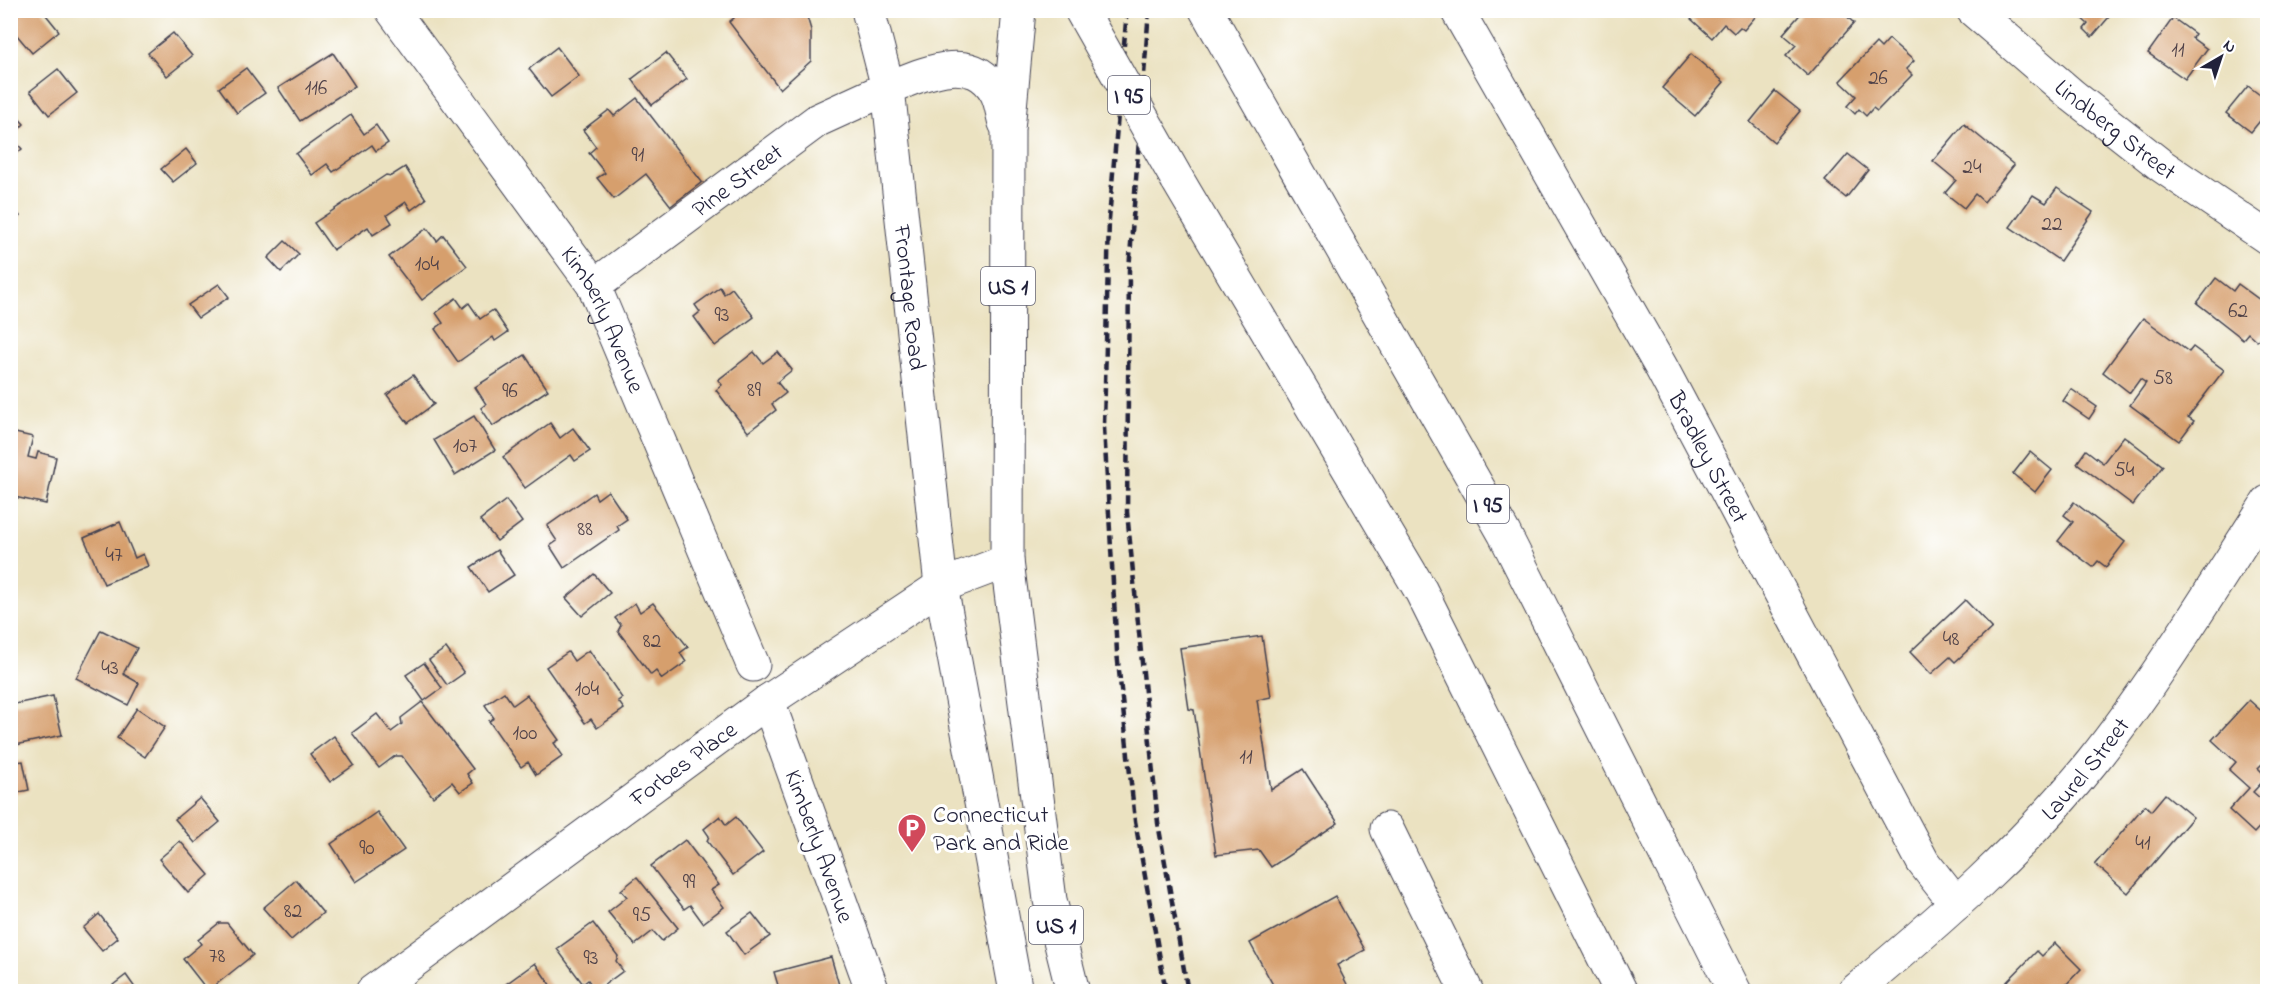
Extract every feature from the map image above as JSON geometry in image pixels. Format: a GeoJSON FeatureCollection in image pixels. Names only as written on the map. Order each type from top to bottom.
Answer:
{"type":"FeatureCollection","features":[{"type":"Feature","properties":{"kind":"main road","name":"Kimberly Avenue"},"geometry":{"type":"LineString","coordinates":[[392,10],[594,286],[753,665]]}},
{"type":"Feature","properties":{"kind":"main road","name":"Frontage Road"},"geometry":{"type":"LineString","coordinates":[[868,10],[888,88],[941,586]]}},
{"type":"Feature","properties":{"kind":"main road","name":"US 1"},"geometry":{"type":"LineString","coordinates":[[1019,10],[1008,130],[1007,561],[1050,900],[1073,992]]}},
{"type":"Feature","properties":{"kind":"main road","name":"I 95"},"geometry":{"type":"LineString","coordinates":[[1081,10],[1177,179],[1421,591],[1620,992]]}},
{"type":"Feature","properties":{"kind":"main road","name":"Bradley Street"},"geometry":{"type":"LineString","coordinates":[[1457,10],[1661,367],[1923,862],[1956,904]]}},
{"type":"Feature","properties":{"kind":"main road","name":"Lindberg Street"},"geometry":{"type":"LineString","coordinates":[[1973,10],[2073,96],[2153,159],[2268,238]]}},
{"type":"Feature","properties":{"kind":"main road","name":"I 95"},"geometry":{"type":"LineString","coordinates":[[1211,20],[1504,532],[1735,992]]}},
{"type":"Feature","properties":{"kind":"main road","name":"Pine Street"},"geometry":{"type":"LineString","coordinates":[[594,286],[818,120],[888,88],[946,68],[972,70],[987,80],[996,93],[1008,130]]}},
{"type":"Feature","properties":{"kind":"main road","name":"Laurel Street"},"geometry":{"type":"LineString","coordinates":[[1854,992],[1956,904],[2029,834],[2092,762],[2168,656],[2268,502]]}},
{"type":"Feature","properties":{"kind":"main road","name":"Forbes Place"},"geometry":{"type":"LineString","coordinates":[[372,992],[768,701],[941,586],[1007,561]]}},
{"type":"Feature","properties":{"kind":"main road","name":"US 1"},"geometry":{"type":"LineString","coordinates":[[941,586],[1016,992]]}},
{"type":"Feature","properties":{"kind":"main road","name":"Kimberly Avenue"},"geometry":{"type":"LineString","coordinates":[[768,701],[873,992]]}},
{"type":"Feature","properties":{"kind":"main road"},"geometry":{"type":"LineString","coordinates":[[1387,829],[1467,992]]}},
{"type":"Feature","properties":{"kind":"building"},"geometry":{"type":"Polygon","coordinates":[[[10,10],[42,10],[59,31],[32,53],[16,34],[10,39],[10,10]]]}},
{"type":"Feature","properties":{"kind":"building"},"geometry":{"type":"Polygon","coordinates":[[[729,10],[805,10],[811,30],[811,61],[780,89],[729,22],[734,18],[729,10]]]}},
{"type":"Feature","properties":{"kind":"building"},"geometry":{"type":"Polygon","coordinates":[[[1698,10],[1761,10],[1744,30],[1740,27],[1734,33],[1724,24],[1712,38],[1691,19],[1698,10]]]}},
{"type":"Feature","properties":{"kind":"building"},"geometry":{"type":"Polygon","coordinates":[[[1804,10],[1840,10],[1854,23],[1808,76],[1786,56],[1796,45],[1783,34],[1804,10]]]}},
{"type":"Feature","properties":{"kind":"building"},"geometry":{"type":"Polygon","coordinates":[[[2072,10],[2102,10],[2109,17],[2092,37],[2084,29],[2088,24],[2072,10]]]}},
{"type":"Feature","properties":{"kind":"building"},"geometry":{"type":"Polygon","coordinates":[[[2173,18],[2195,34],[2192,38],[2207,49],[2185,79],[2148,53],[2173,18]]]}},
{"type":"Feature","properties":{"kind":"building"},"geometry":{"type":"Polygon","coordinates":[[[173,33],[192,56],[167,76],[148,53],[173,33]]]}},
{"type":"Feature","properties":{"kind":"building"},"geometry":{"type":"Polygon","coordinates":[[[1889,39],[1914,61],[1906,69],[1912,75],[1877,111],[1873,108],[1866,116],[1859,109],[1855,114],[1847,106],[1856,96],[1840,81],[1876,43],[1881,48],[1889,39]]]}},
{"type":"Feature","properties":{"kind":"building"},"geometry":{"type":"Polygon","coordinates":[[[557,47],[579,76],[551,97],[529,69],[557,47]]]}},
{"type":"Feature","properties":{"kind":"building"},"geometry":{"type":"Polygon","coordinates":[[[333,53],[355,86],[300,121],[278,88],[333,53]]]}},
{"type":"Feature","properties":{"kind":"building"},"geometry":{"type":"Polygon","coordinates":[[[666,53],[687,79],[652,105],[632,79],[666,53]]]}},
{"type":"Feature","properties":{"kind":"building"},"geometry":{"type":"Polygon","coordinates":[[[1691,54],[1724,82],[1695,116],[1662,88],[1691,54]]]}},
{"type":"Feature","properties":{"kind":"building"},"geometry":{"type":"Polygon","coordinates":[[[246,68],[265,93],[237,113],[219,88],[246,68]]]}},
{"type":"Feature","properties":{"kind":"building"},"geometry":{"type":"Polygon","coordinates":[[[58,69],[77,93],[49,115],[30,91],[58,69]]]}},
{"type":"Feature","properties":{"kind":"building"},"geometry":{"type":"Polygon","coordinates":[[[2248,86],[2268,101],[2268,111],[2251,132],[2226,113],[2248,86]]]}},
{"type":"Feature","properties":{"kind":"building"},"geometry":{"type":"Polygon","coordinates":[[[1775,91],[1800,111],[1774,142],[1750,122],[1775,91]]]}},
{"type":"Feature","properties":{"kind":"building"},"geometry":{"type":"Polygon","coordinates":[[[637,98],[702,182],[671,206],[646,174],[614,199],[597,178],[605,173],[589,153],[596,147],[583,130],[609,110],[614,116],[637,98]]]}},
{"type":"Feature","properties":{"kind":"building"},"geometry":{"type":"Polygon","coordinates":[[[10,109],[24,124],[11,137],[22,149],[10,159],[10,109]]]}},
{"type":"Feature","properties":{"kind":"building"},"geometry":{"type":"Polygon","coordinates":[[[351,115],[364,134],[376,125],[388,143],[376,151],[372,145],[333,172],[327,164],[312,175],[296,154],[351,115]]]}},
{"type":"Feature","properties":{"kind":"building"},"geometry":{"type":"Polygon","coordinates":[[[1964,124],[2014,165],[1984,202],[1975,194],[1964,208],[1945,193],[1956,180],[1933,161],[1964,124]]]}},
{"type":"Feature","properties":{"kind":"building"},"geometry":{"type":"Polygon","coordinates":[[[186,149],[197,163],[173,182],[161,169],[186,149]]]}},
{"type":"Feature","properties":{"kind":"building"},"geometry":{"type":"Polygon","coordinates":[[[1848,154],[1868,170],[1846,198],[1825,181],[1848,154]]]}},
{"type":"Feature","properties":{"kind":"building"},"geometry":{"type":"Polygon","coordinates":[[[405,167],[426,199],[411,210],[406,202],[387,215],[392,223],[373,235],[368,227],[333,250],[314,223],[386,175],[391,176],[405,167]]]}},
{"type":"Feature","properties":{"kind":"building"},"geometry":{"type":"Polygon","coordinates":[[[2057,188],[2093,212],[2060,261],[2010,227],[2033,195],[2046,203],[2057,188]]]}},
{"type":"Feature","properties":{"kind":"building"},"geometry":{"type":"Polygon","coordinates":[[[10,203],[20,216],[10,224],[10,203]]]}},
{"type":"Feature","properties":{"kind":"building"},"geometry":{"type":"Polygon","coordinates":[[[427,228],[437,241],[443,235],[467,266],[422,300],[389,257],[427,228]]]}},
{"type":"Feature","properties":{"kind":"building"},"geometry":{"type":"Polygon","coordinates":[[[285,241],[299,254],[281,272],[268,258],[285,241]]]}},
{"type":"Feature","properties":{"kind":"building"},"geometry":{"type":"Polygon","coordinates":[[[2216,278],[2233,291],[2238,284],[2268,306],[2268,328],[2257,341],[2248,333],[2243,339],[2197,303],[2216,278]]]}},
{"type":"Feature","properties":{"kind":"building"},"geometry":{"type":"Polygon","coordinates":[[[219,284],[229,297],[198,318],[188,305],[219,284]]]}},
{"type":"Feature","properties":{"kind":"building"},"geometry":{"type":"Polygon","coordinates":[[[720,287],[724,294],[732,288],[754,317],[715,346],[694,317],[700,312],[695,305],[720,287]]]}},
{"type":"Feature","properties":{"kind":"building"},"geometry":{"type":"Polygon","coordinates":[[[456,298],[463,308],[469,303],[480,319],[493,310],[508,332],[495,341],[493,337],[458,362],[435,329],[443,323],[436,313],[456,298]]]}},
{"type":"Feature","properties":{"kind":"building"},"geometry":{"type":"Polygon","coordinates":[[[2143,318],[2189,352],[2193,347],[2224,370],[2188,417],[2194,421],[2179,441],[2130,405],[2146,383],[2140,379],[2130,393],[2103,372],[2143,318]]]}},
{"type":"Feature","properties":{"kind":"building"},"geometry":{"type":"Polygon","coordinates":[[[754,352],[763,363],[778,352],[792,370],[777,382],[786,393],[772,404],[776,410],[748,432],[716,390],[722,385],[718,380],[754,352]]]}},
{"type":"Feature","properties":{"kind":"building"},"geometry":{"type":"Polygon","coordinates":[[[525,355],[548,390],[493,426],[481,408],[486,404],[475,387],[525,355]]]}},
{"type":"Feature","properties":{"kind":"building"},"geometry":{"type":"Polygon","coordinates":[[[413,375],[434,404],[408,423],[387,395],[413,375]]]}},
{"type":"Feature","properties":{"kind":"building"},"geometry":{"type":"Polygon","coordinates":[[[2071,389],[2097,407],[2089,419],[2063,401],[2071,389]]]}},
{"type":"Feature","properties":{"kind":"building"},"geometry":{"type":"Polygon","coordinates":[[[474,416],[495,450],[455,475],[434,440],[474,416]]]}},
{"type":"Feature","properties":{"kind":"building"},"geometry":{"type":"Polygon","coordinates":[[[550,423],[560,438],[573,428],[590,451],[575,461],[571,455],[525,488],[503,457],[550,423]]]}},
{"type":"Feature","properties":{"kind":"building"},"geometry":{"type":"Polygon","coordinates":[[[11,432],[33,437],[28,457],[36,459],[38,452],[56,457],[46,504],[10,496],[11,432]]]}},
{"type":"Feature","properties":{"kind":"building"},"geometry":{"type":"Polygon","coordinates":[[[2124,436],[2163,466],[2133,505],[2077,463],[2086,450],[2103,463],[2124,436]]]}},
{"type":"Feature","properties":{"kind":"building"},"geometry":{"type":"Polygon","coordinates":[[[2030,452],[2052,470],[2035,492],[2013,474],[2030,452]]]}},
{"type":"Feature","properties":{"kind":"building"},"geometry":{"type":"Polygon","coordinates":[[[608,491],[627,519],[617,526],[619,530],[564,568],[550,546],[557,541],[547,526],[594,493],[597,499],[608,491]]]}},
{"type":"Feature","properties":{"kind":"building"},"geometry":{"type":"Polygon","coordinates":[[[506,500],[522,522],[497,541],[480,520],[506,500]]]}},
{"type":"Feature","properties":{"kind":"building"},"geometry":{"type":"Polygon","coordinates":[[[2074,502],[2125,542],[2106,567],[2098,561],[2093,567],[2058,541],[2073,522],[2064,515],[2074,502]]]}},
{"type":"Feature","properties":{"kind":"building"},"geometry":{"type":"Polygon","coordinates":[[[120,522],[135,558],[143,554],[148,566],[104,584],[84,538],[120,522]]]}},
{"type":"Feature","properties":{"kind":"building"},"geometry":{"type":"Polygon","coordinates":[[[497,550],[514,575],[488,592],[471,567],[497,550]]]}},
{"type":"Feature","properties":{"kind":"building"},"geometry":{"type":"Polygon","coordinates":[[[594,574],[610,593],[582,616],[566,598],[594,574]]]}},
{"type":"Feature","properties":{"kind":"building"},"geometry":{"type":"Polygon","coordinates":[[[1965,600],[1992,628],[1955,662],[1950,657],[1931,674],[1910,652],[1965,600]]]}},
{"type":"Feature","properties":{"kind":"building"},"geometry":{"type":"Polygon","coordinates":[[[635,603],[640,612],[653,603],[688,647],[680,653],[686,662],[662,679],[656,671],[651,675],[618,631],[621,625],[615,618],[635,603]]]}},
{"type":"Feature","properties":{"kind":"building"},"geometry":{"type":"Polygon","coordinates":[[[101,630],[137,648],[123,674],[139,683],[128,705],[76,678],[101,630]]]}},
{"type":"Feature","properties":{"kind":"building"},"geometry":{"type":"Polygon","coordinates":[[[1262,636],[1271,697],[1257,700],[1271,790],[1303,769],[1338,823],[1271,867],[1259,850],[1216,855],[1194,710],[1189,709],[1180,648],[1262,636]]]}},
{"type":"Feature","properties":{"kind":"building"},"geometry":{"type":"Polygon","coordinates":[[[446,648],[464,673],[447,685],[429,660],[446,648]]]}},
{"type":"Feature","properties":{"kind":"building"},"geometry":{"type":"Polygon","coordinates":[[[589,650],[622,698],[618,701],[624,709],[597,728],[591,719],[585,723],[546,667],[568,652],[574,661],[589,650]]]}},
{"type":"Feature","properties":{"kind":"building"},"geometry":{"type":"Polygon","coordinates":[[[424,663],[442,688],[424,701],[406,675],[424,663]]]}},
{"type":"Feature","properties":{"kind":"building"},"geometry":{"type":"Polygon","coordinates":[[[504,692],[513,705],[527,695],[559,740],[554,743],[563,756],[536,775],[528,762],[521,767],[489,721],[494,718],[485,705],[504,692]]]}},
{"type":"Feature","properties":{"kind":"building"},"geometry":{"type":"Polygon","coordinates":[[[53,696],[62,735],[11,746],[10,705],[53,696]]]}},
{"type":"Feature","properties":{"kind":"building"},"geometry":{"type":"Polygon","coordinates":[[[2249,700],[2268,717],[2268,758],[2258,768],[2267,777],[2253,792],[2268,805],[2268,818],[2254,833],[2229,810],[2249,788],[2229,770],[2236,762],[2212,740],[2249,700]]]}},
{"type":"Feature","properties":{"kind":"building"},"geometry":{"type":"Polygon","coordinates":[[[422,702],[473,769],[467,774],[473,783],[460,792],[452,782],[433,797],[402,756],[395,756],[379,768],[352,733],[377,714],[391,732],[402,724],[401,718],[422,702]]]}},
{"type":"Feature","properties":{"kind":"building"},"geometry":{"type":"Polygon","coordinates":[[[137,708],[165,727],[145,757],[117,738],[137,708]]]}},
{"type":"Feature","properties":{"kind":"building"},"geometry":{"type":"Polygon","coordinates":[[[334,736],[354,765],[330,782],[310,754],[334,736]]]}},
{"type":"Feature","properties":{"kind":"building"},"geometry":{"type":"Polygon","coordinates":[[[23,761],[29,790],[10,794],[10,763],[23,761]]]}},
{"type":"Feature","properties":{"kind":"building"},"geometry":{"type":"Polygon","coordinates":[[[2165,794],[2193,817],[2128,893],[2095,864],[2145,805],[2151,811],[2165,794]]]}},
{"type":"Feature","properties":{"kind":"building"},"geometry":{"type":"Polygon","coordinates":[[[200,798],[220,822],[195,843],[175,819],[200,798]]]}},
{"type":"Feature","properties":{"kind":"building"},"geometry":{"type":"Polygon","coordinates":[[[377,812],[404,850],[356,882],[331,844],[377,812]]]}},
{"type":"Feature","properties":{"kind":"building"},"geometry":{"type":"Polygon","coordinates":[[[720,816],[726,825],[736,817],[763,852],[733,875],[707,841],[709,836],[704,829],[720,816]]]}},
{"type":"Feature","properties":{"kind":"building"},"geometry":{"type":"Polygon","coordinates":[[[685,840],[719,885],[711,890],[724,907],[703,923],[690,905],[684,909],[651,866],[685,840]]]}},
{"type":"Feature","properties":{"kind":"building"},"geometry":{"type":"Polygon","coordinates":[[[180,841],[209,875],[188,893],[159,859],[180,841]]]}},
{"type":"Feature","properties":{"kind":"building"},"geometry":{"type":"Polygon","coordinates":[[[637,877],[678,928],[662,941],[653,931],[635,945],[608,912],[627,897],[621,890],[637,877]]]}},
{"type":"Feature","properties":{"kind":"building"},"geometry":{"type":"Polygon","coordinates":[[[296,880],[323,913],[291,940],[263,908],[296,880]]]}},
{"type":"Feature","properties":{"kind":"building"},"geometry":{"type":"Polygon","coordinates":[[[1335,896],[1365,950],[1337,965],[1351,992],[1277,992],[1250,943],[1335,896]]]}},
{"type":"Feature","properties":{"kind":"building"},"geometry":{"type":"Polygon","coordinates":[[[752,913],[770,936],[744,955],[727,931],[752,913]]]}},
{"type":"Feature","properties":{"kind":"building"},"geometry":{"type":"Polygon","coordinates":[[[99,914],[118,938],[102,951],[83,928],[99,914]]]}},
{"type":"Feature","properties":{"kind":"building"},"geometry":{"type":"Polygon","coordinates":[[[219,923],[227,923],[253,955],[208,991],[183,959],[201,944],[198,940],[219,923]]]}},
{"type":"Feature","properties":{"kind":"building"},"geometry":{"type":"Polygon","coordinates":[[[593,923],[618,956],[616,961],[623,971],[596,991],[588,980],[583,984],[557,949],[593,923]]]}},
{"type":"Feature","properties":{"kind":"building"},"geometry":{"type":"Polygon","coordinates":[[[2055,943],[2081,969],[2059,992],[1997,992],[2037,951],[2042,956],[2055,943]]]}},
{"type":"Feature","properties":{"kind":"building"},"geometry":{"type":"Polygon","coordinates":[[[831,957],[841,992],[780,992],[774,972],[831,957]]]}},
{"type":"Feature","properties":{"kind":"building"},"geometry":{"type":"Polygon","coordinates":[[[535,963],[555,992],[495,992],[535,963]]]}},
{"type":"Feature","properties":{"kind":"building"},"geometry":{"type":"Polygon","coordinates":[[[126,975],[138,992],[104,992],[126,975]]]}},
{"type":"Feature","properties":{"kind":"railway"},"geometry":{"type":"LineString","coordinates":[[1127,10],[1109,219],[1104,427],[1117,652],[1135,821],[1166,992]]}},
{"type":"Feature","properties":{"kind":"railway"},"geometry":{"type":"LineString","coordinates":[[1149,10],[1129,270],[1127,512],[1158,823],[1188,992]]}},
{"type":"Feature","properties":{"kind":"place","name":"Connecticut Park and Ride"},"geometry":{"type":"Point","coordinates":[912,854]}}]}
